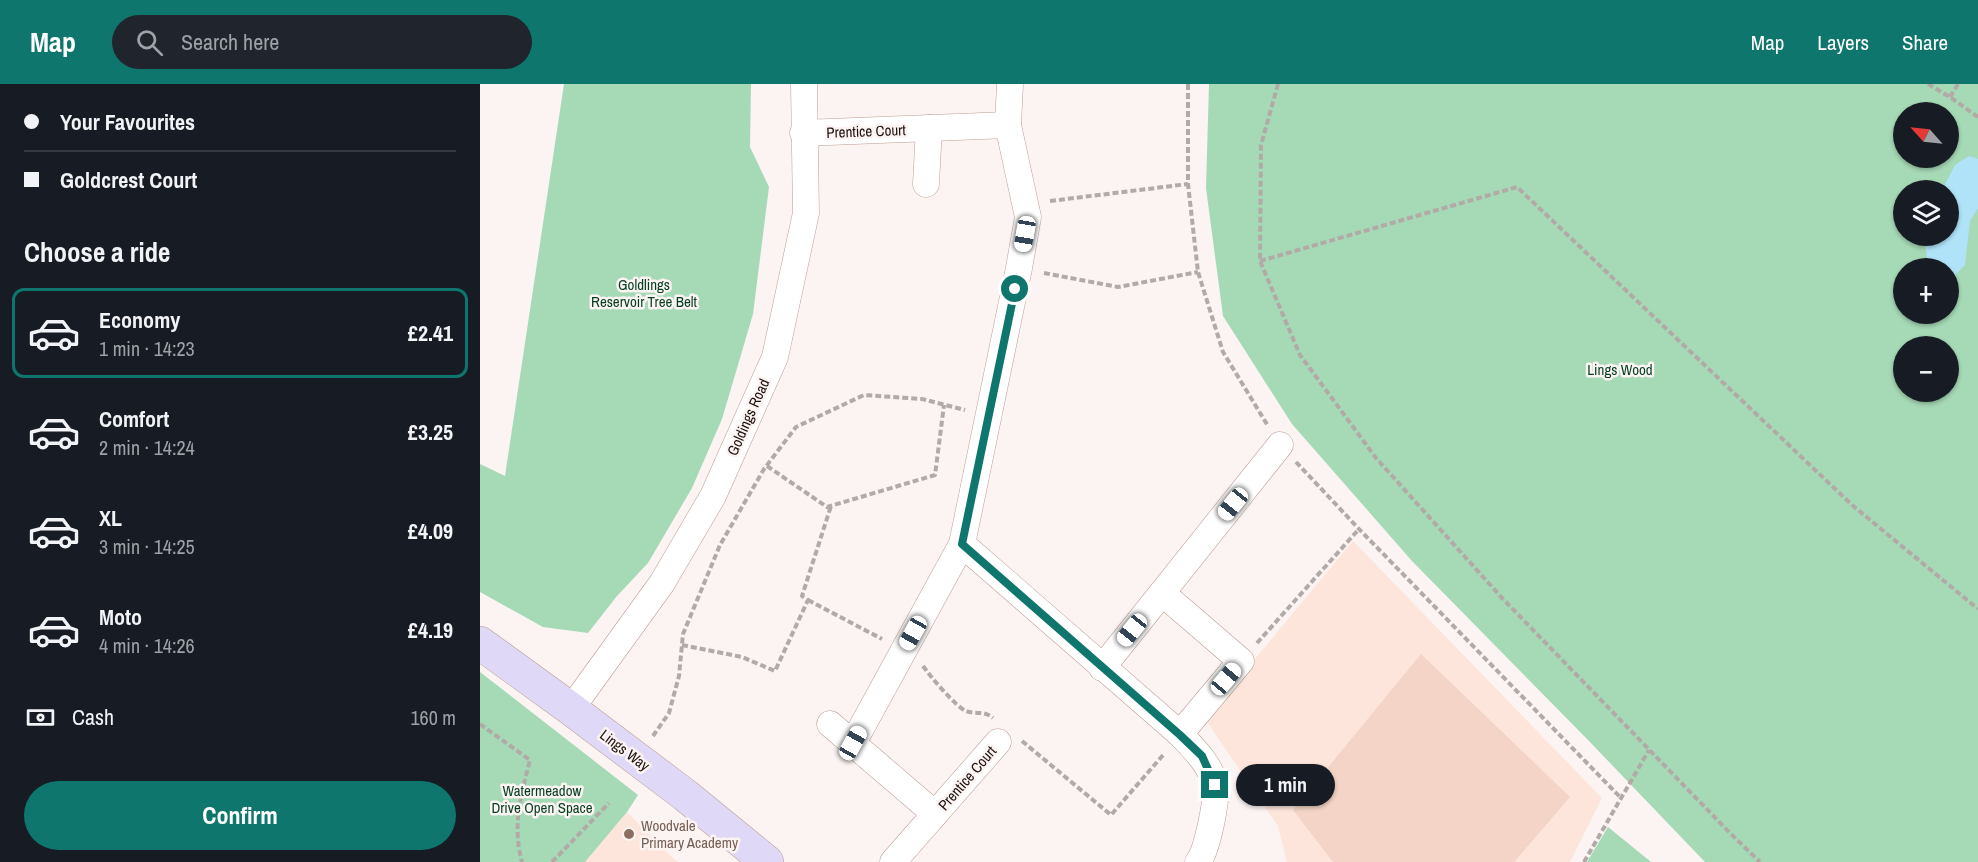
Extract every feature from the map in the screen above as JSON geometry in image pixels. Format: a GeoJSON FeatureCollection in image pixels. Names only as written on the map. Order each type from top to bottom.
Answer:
{"type":"FeatureCollection","features":[{"type":"Feature","properties":{"kind":"street","name":"Goldings Road"},"geometry":{"type":"LineString","coordinates":[[572,709],[662,583],[713,496],[775,357],[806,213],[804,84]]}},
{"type":"Feature","properties":{"kind":"street"},"geometry":{"type":"LineString","coordinates":[[853,743],[962,544],[1028,217],[1008,125],[1010,84]]}},
{"type":"Feature","properties":{"kind":"street","name":"Prentice Court"},"geometry":{"type":"LineString","coordinates":[[803,133],[1008,125]]}},
{"type":"Feature","properties":{"kind":"street"},"geometry":{"type":"LineString","coordinates":[[926,184],[929,128]]}},
{"type":"Feature","properties":{"kind":"street"},"geometry":{"type":"LineString","coordinates":[[1102,668],[1280,445]]}},
{"type":"Feature","properties":{"kind":"street"},"geometry":{"type":"LineString","coordinates":[[962,544],[1202,756],[1215,785],[1210,831],[1198,862]]}},
{"type":"Feature","properties":{"kind":"street"},"geometry":{"type":"LineString","coordinates":[[1162,593],[1241,661],[1180,735]]}},
{"type":"Feature","properties":{"kind":"street","name":"Lings Way"},"geometry":{"type":"LineString","coordinates":[[480,643],[685,795],[766,862]]}},
{"type":"Feature","properties":{"kind":"street","name":"Prentice Court"},"geometry":{"type":"LineString","coordinates":[[830,724],[935,814]]}},
{"type":"Feature","properties":{"kind":"street","name":"Prentice Court"},"geometry":{"type":"LineString","coordinates":[[893,862],[998,742]]}},
{"type":"Feature","properties":{"kind":"path"},"geometry":{"type":"LineString","coordinates":[[1188,84],[1188,184],[1198,272],[1223,352],[1280,445],[1622,798]]}},
{"type":"Feature","properties":{"kind":"path"},"geometry":{"type":"LineString","coordinates":[[1278,84],[1261,146],[1260,261],[1300,355],[1376,458],[1502,598],[1760,862]]}},
{"type":"Feature","properties":{"kind":"path"},"geometry":{"type":"LineString","coordinates":[[1928,84],[1978,117]]}},
{"type":"Feature","properties":{"kind":"path"},"geometry":{"type":"LineString","coordinates":[[1950,97],[1958,84]]}},
{"type":"Feature","properties":{"kind":"path"},"geometry":{"type":"LineString","coordinates":[[1026,207],[1050,201],[1188,184]]}},
{"type":"Feature","properties":{"kind":"path"},"geometry":{"type":"LineString","coordinates":[[1260,261],[1517,188],[1852,505],[1978,609]]}},
{"type":"Feature","properties":{"kind":"path"},"geometry":{"type":"LineString","coordinates":[[1019,268],[1118,287],[1198,272]]}},
{"type":"Feature","properties":{"kind":"path"},"geometry":{"type":"LineString","coordinates":[[647,744],[669,713],[679,676],[683,634],[720,544],[767,466],[796,427],[864,395],[922,399],[988,417]]}},
{"type":"Feature","properties":{"kind":"path"},"geometry":{"type":"LineString","coordinates":[[767,466],[828,507],[935,475],[944,405]]}},
{"type":"Feature","properties":{"kind":"path"},"geometry":{"type":"LineString","coordinates":[[682,645],[742,657],[775,671],[808,600],[802,596],[831,506]]}},
{"type":"Feature","properties":{"kind":"path"},"geometry":{"type":"LineString","coordinates":[[1241,661],[1359,529]]}},
{"type":"Feature","properties":{"kind":"path"},"geometry":{"type":"LineString","coordinates":[[480,724],[530,760],[520,797],[517,842],[522,862]]}},
{"type":"Feature","properties":{"kind":"path"},"geometry":{"type":"LineString","coordinates":[[1584,862],[1649,750]]}},
{"type":"Feature","properties":{"kind":"path"},"geometry":{"type":"LineString","coordinates":[[552,862],[609,803]]}},
{"type":"Feature","properties":{"kind":"shaded area"},"geometry":{"type":"Polygon","coordinates":[[[1353,541],[1602,798],[1570,862],[1287,862],[1278,826],[1205,719],[1353,541]]]}},
{"type":"Feature","properties":{"kind":"shaded area","name":"Woodvale Primary Academy"},"geometry":{"type":"Polygon","coordinates":[[[627,812],[671,856],[678,862],[585,862],[627,812]]]}},
{"type":"Feature","properties":{"kind":"green space","name":"Goldlings Reservoir Tree Belt"},"geometry":{"type":"Polygon","coordinates":[[[564,84],[751,84],[750,147],[769,187],[753,314],[722,419],[692,488],[648,563],[617,596],[588,633],[543,627],[480,592],[480,464],[505,476],[564,84]]]}},
{"type":"Feature","properties":{"kind":"green space","name":"Lings Wood"},"geometry":{"type":"Polygon","coordinates":[[[1209,84],[1978,84],[1978,862],[1705,862],[1412,561],[1292,424],[1223,316],[1206,188],[1209,84]]]}},
{"type":"Feature","properties":{"kind":"green space","name":"Watermeadow Drive Open Space"},"geometry":{"type":"Polygon","coordinates":[[[480,672],[638,795],[627,812],[585,862],[480,862],[480,672]]]}},
{"type":"Feature","properties":{"kind":"green space"},"geometry":{"type":"Polygon","coordinates":[[[1608,827],[1651,862],[1587,862],[1608,827]]]}},
{"type":"Feature","properties":{"kind":"water"},"geometry":{"type":"Polygon","coordinates":[[[1969,156],[1978,159],[1978,208],[1970,221],[1965,265],[1959,271],[1959,258],[1927,258],[1925,246],[1959,246],[1959,180],[1947,180],[1953,168],[1959,168],[1959,162],[1969,156]]]}},
{"type":"Feature","properties":{"kind":"building"},"geometry":{"type":"Polygon","coordinates":[[[1421,654],[1570,797],[1514,862],[1333,862],[1293,810],[1421,654]]]}},
{"type":"Feature","properties":{"kind":"place","name":"Woodvale Primary Academy"},"geometry":{"type":"Point","coordinates":[629,834]}},
{"type":"Feature","properties":{"kind":"route"},"geometry":{"type":"LineString","coordinates":[[1015,289],[962,544],[1180,735],[1202,756],[1215,785]]}}]}
